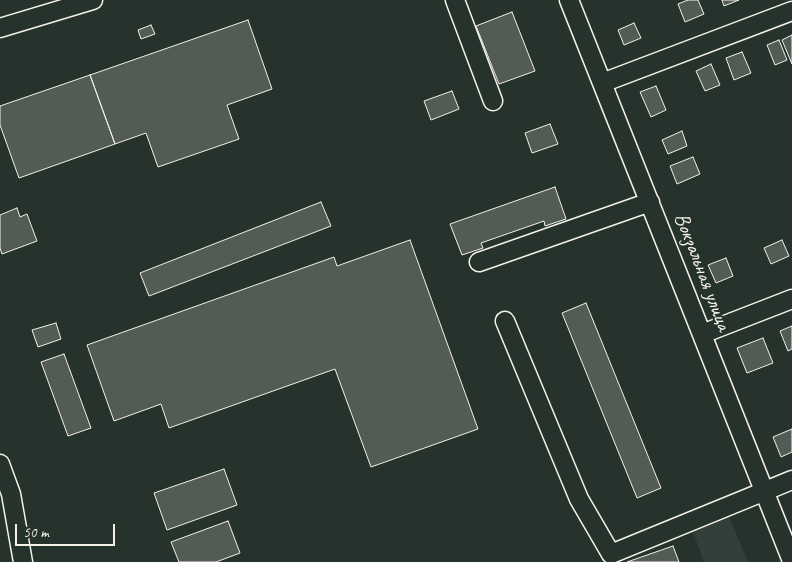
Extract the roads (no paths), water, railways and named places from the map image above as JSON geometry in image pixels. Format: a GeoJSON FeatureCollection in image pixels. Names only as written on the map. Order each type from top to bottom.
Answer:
{"type":"FeatureCollection","features":[{"type":"Feature","properties":{"kind":"street"},"geometry":{"type":"LineString","coordinates":[[0,28],[92,0]]}},
{"type":"Feature","properties":{"kind":"street","name":"Вокзальная улица"},"geometry":{"type":"LineString","coordinates":[[569,0],[792,560]]}},
{"type":"Feature","properties":{"kind":"street"},"geometry":{"type":"LineString","coordinates":[[460,1],[493,100]]}},
{"type":"Feature","properties":{"kind":"street"},"geometry":{"type":"LineString","coordinates":[[602,83],[792,11]]}},
{"type":"Feature","properties":{"kind":"street"},"geometry":{"type":"LineString","coordinates":[[479,262],[650,202]]}},
{"type":"Feature","properties":{"kind":"street"},"geometry":{"type":"LineString","coordinates":[[702,334],[792,299]]}},
{"type":"Feature","properties":{"kind":"street"},"geometry":{"type":"LineString","coordinates":[[504,320],[579,499],[610,554],[792,480]]}},
{"type":"Feature","properties":{"kind":"street"},"geometry":{"type":"LineString","coordinates":[[0,464],[11,494],[26,560]]}}]}
